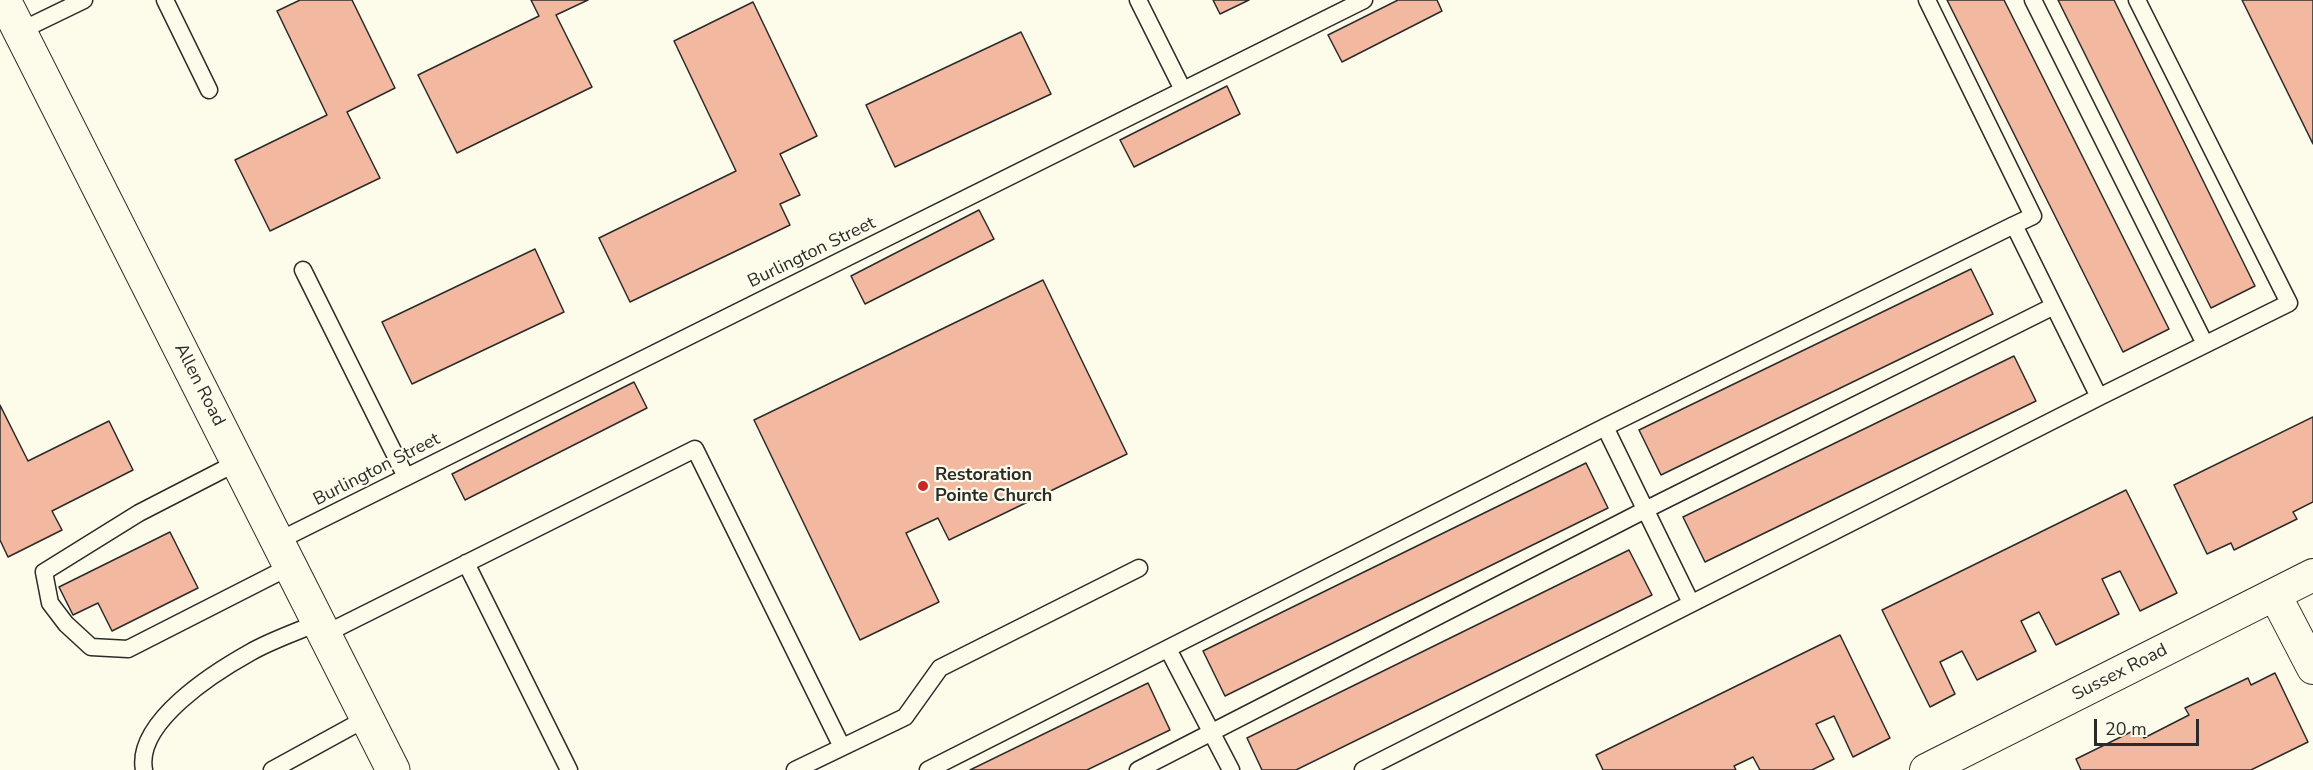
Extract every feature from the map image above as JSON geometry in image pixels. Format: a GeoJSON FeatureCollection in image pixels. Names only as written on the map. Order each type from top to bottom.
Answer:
{"type":"FeatureCollection","features":[{"type":"Feature","properties":{"kind":"main road","name":"Allen Road"},"geometry":{"type":"LineString","coordinates":[[4,0],[393,770]]}},
{"type":"Feature","properties":{"kind":"street","name":"Sussex Road"},"geometry":{"type":"LineString","coordinates":[[1926,770],[2313,575]]}},
{"type":"Feature","properties":{"kind":"street"},"geometry":{"type":"LineString","coordinates":[[2275,595],[2313,668]]}},
{"type":"Feature","properties":{"kind":"lane"},"geometry":{"type":"LineString","coordinates":[[20,31],[84,0]]}},
{"type":"Feature","properties":{"kind":"lane"},"geometry":{"type":"LineString","coordinates":[[165,0],[209,90]]}},
{"type":"Feature","properties":{"kind":"lane"},"geometry":{"type":"LineString","coordinates":[[1138,0],[1183,90]]}},
{"type":"Feature","properties":{"kind":"lane","name":"Burlington Street"},"geometry":{"type":"LineString","coordinates":[[238,462],[139,513],[44,572],[50,603],[66,624],[91,647],[128,649],[406,477],[1364,0]]}},
{"type":"Feature","properties":{"kind":"lane"},"geometry":{"type":"LineString","coordinates":[[928,770],[1605,428],[2033,216],[1927,0]]}},
{"type":"Feature","properties":{"kind":"lane"},"geometry":{"type":"LineString","coordinates":[[2033,0],[2205,344]]}},
{"type":"Feature","properties":{"kind":"lane"},"geometry":{"type":"LineString","coordinates":[[1363,770],[2289,303],[2137,0]]}},
{"type":"Feature","properties":{"kind":"lane"},"geometry":{"type":"LineString","coordinates":[[2014,225],[2099,397]]}},
{"type":"Feature","properties":{"kind":"lane"},"geometry":{"type":"LineString","coordinates":[[303,270],[406,477]]}},
{"type":"Feature","properties":{"kind":"lane"},"geometry":{"type":"LineString","coordinates":[[1138,770],[1645,510],[2054,306]]}},
{"type":"Feature","properties":{"kind":"lane"},"geometry":{"type":"LineString","coordinates":[[1605,428],[1691,603]]}},
{"type":"Feature","properties":{"kind":"lane"},"geometry":{"type":"LineString","coordinates":[[144,770],[150,735],[181,699],[252,652],[322,628],[466,563],[694,448],[842,747]]}},
{"type":"Feature","properties":{"kind":"lane"},"geometry":{"type":"LineString","coordinates":[[466,563],[569,770]]}},
{"type":"Feature","properties":{"kind":"lane"},"geometry":{"type":"LineString","coordinates":[[795,770],[905,717],[940,668],[1139,568]]}},
{"type":"Feature","properties":{"kind":"lane"},"geometry":{"type":"LineString","coordinates":[[1168,649],[1231,770]]}},
{"type":"Feature","properties":{"kind":"lane"},"geometry":{"type":"LineString","coordinates":[[272,770],[367,718]]}},
{"type":"Feature","properties":{"kind":"building"},"geometry":{"type":"Polygon","coordinates":[[[300,0],[352,0],[395,88],[347,112],[380,178],[270,231],[235,160],[327,115],[277,11],[300,0]]]}},
{"type":"Feature","properties":{"kind":"building"},"geometry":{"type":"Polygon","coordinates":[[[531,0],[588,0],[556,15],[592,87],[457,153],[418,75],[539,16],[531,0]]]}},
{"type":"Feature","properties":{"kind":"building"},"geometry":{"type":"Polygon","coordinates":[[[1213,0],[1249,0],[1220,14],[1213,0]]]}},
{"type":"Feature","properties":{"kind":"building"},"geometry":{"type":"Polygon","coordinates":[[[1398,0],[1437,0],[1442,11],[1342,62],[1328,35],[1398,0]]]}},
{"type":"Feature","properties":{"kind":"building"},"geometry":{"type":"Polygon","coordinates":[[[1947,0],[2004,0],[2169,329],[2123,352],[1947,0]]]}},
{"type":"Feature","properties":{"kind":"building"},"geometry":{"type":"Polygon","coordinates":[[[2058,0],[2114,0],[2255,286],[2211,308],[2058,0]]]}},
{"type":"Feature","properties":{"kind":"building"},"geometry":{"type":"Polygon","coordinates":[[[2242,0],[2313,0],[2313,144],[2242,0]]]}},
{"type":"Feature","properties":{"kind":"building"},"geometry":{"type":"Polygon","coordinates":[[[753,2],[817,136],[780,154],[800,195],[780,204],[790,225],[630,302],[599,238],[736,171],[674,41],[753,2]]]}},
{"type":"Feature","properties":{"kind":"building"},"geometry":{"type":"Polygon","coordinates":[[[1021,32],[1051,94],[895,167],[866,105],[1021,32]]]}},
{"type":"Feature","properties":{"kind":"building"},"geometry":{"type":"Polygon","coordinates":[[[1227,86],[1240,114],[1134,167],[1120,140],[1227,86]]]}},
{"type":"Feature","properties":{"kind":"building"},"geometry":{"type":"Polygon","coordinates":[[[979,210],[994,239],[865,304],[851,276],[979,210]]]}},
{"type":"Feature","properties":{"kind":"building"},"geometry":{"type":"Polygon","coordinates":[[[535,249],[564,312],[412,384],[382,322],[535,249]]]}},
{"type":"Feature","properties":{"kind":"building"},"geometry":{"type":"Polygon","coordinates":[[[1971,269],[1993,314],[1661,475],[1639,430],[1971,269]]]}},
{"type":"Feature","properties":{"kind":"building","name":"Restoration Pointe Church"},"geometry":{"type":"Polygon","coordinates":[[[1043,280],[1127,454],[949,540],[938,518],[906,533],[939,602],[860,640],[754,420],[1043,280]]]}},
{"type":"Feature","properties":{"kind":"building"},"geometry":{"type":"Polygon","coordinates":[[[2014,356],[2036,401],[1705,562],[1683,517],[2014,356]]]}},
{"type":"Feature","properties":{"kind":"building"},"geometry":{"type":"Polygon","coordinates":[[[634,382],[647,408],[465,500],[452,474],[634,382]]]}},
{"type":"Feature","properties":{"kind":"building"},"geometry":{"type":"Polygon","coordinates":[[[0,405],[28,461],[109,421],[133,470],[52,511],[62,530],[8,557],[0,540],[0,405]]]}},
{"type":"Feature","properties":{"kind":"building"},"geometry":{"type":"Polygon","coordinates":[[[2313,417],[2313,502],[2293,512],[2297,519],[2234,550],[2231,543],[2207,554],[2174,485],[2313,417]]]}},
{"type":"Feature","properties":{"kind":"building"},"geometry":{"type":"Polygon","coordinates":[[[1586,463],[1608,508],[1225,696],[1203,651],[1586,463]]]}},
{"type":"Feature","properties":{"kind":"building"},"geometry":{"type":"Polygon","coordinates":[[[2126,490],[2177,593],[2140,611],[2120,571],[2102,579],[2119,614],[2056,645],[2039,612],[2021,621],[2036,651],[1977,680],[1962,651],[1940,662],[1955,694],[1930,707],[1882,610],[2126,490]]]}},
{"type":"Feature","properties":{"kind":"building"},"geometry":{"type":"Polygon","coordinates":[[[170,532],[198,588],[112,631],[98,603],[73,615],[59,587],[170,532]]]}},
{"type":"Feature","properties":{"kind":"building"},"geometry":{"type":"Polygon","coordinates":[[[1629,550],[1652,595],[1296,770],[1262,770],[1247,738],[1629,550]]]}},
{"type":"Feature","properties":{"kind":"building"},"geometry":{"type":"Polygon","coordinates":[[[1840,635],[1890,738],[1853,757],[1834,716],[1816,724],[1834,759],[1812,770],[1760,770],[1753,757],[1734,766],[1736,770],[1603,770],[1596,755],[1840,635]]]}},
{"type":"Feature","properties":{"kind":"building"},"geometry":{"type":"Polygon","coordinates":[[[2275,673],[2308,742],[2251,770],[2081,770],[2076,759],[2139,728],[2144,738],[2189,715],[2185,708],[2248,678],[2251,685],[2275,673]]]}},
{"type":"Feature","properties":{"kind":"building"},"geometry":{"type":"Polygon","coordinates":[[[1148,683],[1170,730],[1087,770],[970,770],[1148,683]]]}},
{"type":"Feature","properties":{"kind":"place","name":"Restoration Pointe Church"},"geometry":{"type":"Point","coordinates":[923,486]}}]}
